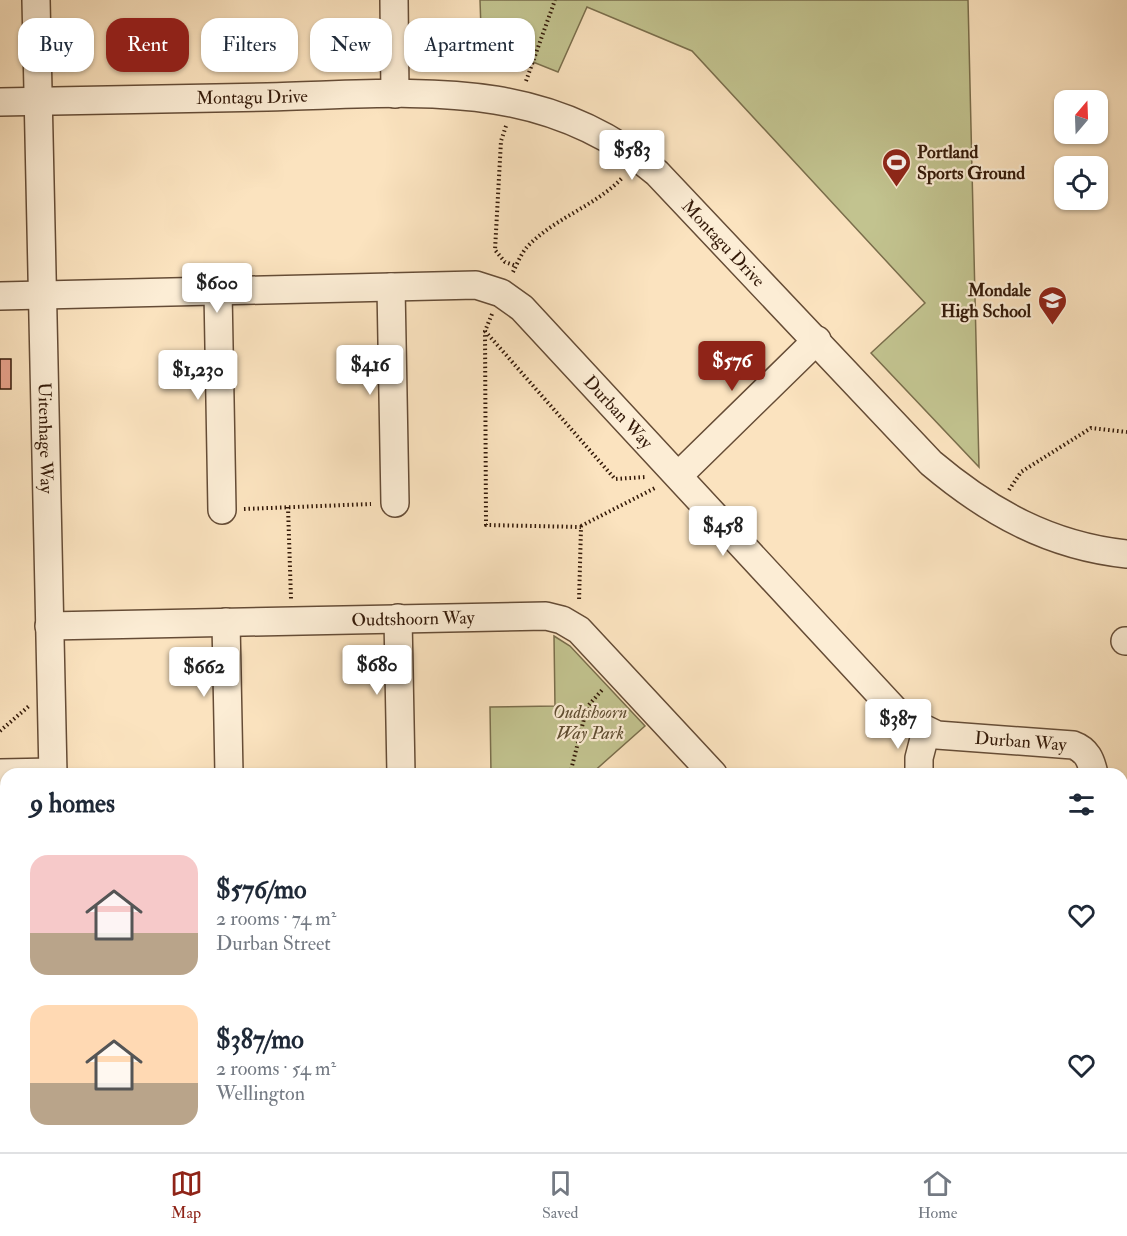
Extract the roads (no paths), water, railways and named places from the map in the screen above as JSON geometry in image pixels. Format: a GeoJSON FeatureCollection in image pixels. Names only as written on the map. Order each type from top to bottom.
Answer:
{"type":"FeatureCollection","features":[{"type":"Feature","properties":{"kind":"street","name":"Uitenhage Way"},"geometry":{"type":"LineString","coordinates":[[36,0],[53,768]]}},
{"type":"Feature","properties":{"kind":"street"},"geometry":{"type":"LineString","coordinates":[[394,0],[395,94]]}},
{"type":"Feature","properties":{"kind":"street","name":"Montagu Drive"},"geometry":{"type":"LineString","coordinates":[[0,102],[469,94],[514,102],[577,124],[640,158],[657,173],[932,463],[993,510],[1037,531],[1073,543],[1127,554]]}},
{"type":"Feature","properties":{"kind":"street","name":"Durban Way"},"geometry":{"type":"LineString","coordinates":[[0,296],[476,285],[501,293],[522,308],[902,718],[926,731],[949,736],[1073,745],[1082,748],[1092,768]]}},
{"type":"Feature","properties":{"kind":"street"},"geometry":{"type":"LineString","coordinates":[[391,287],[395,503]]}},
{"type":"Feature","properties":{"kind":"street"},"geometry":{"type":"LineString","coordinates":[[218,291],[222,510]]}},
{"type":"Feature","properties":{"kind":"street"},"geometry":{"type":"LineString","coordinates":[[678,475],[817,340]]}},
{"type":"Feature","properties":{"kind":"street","name":"Oudtshoorn Way"},"geometry":{"type":"LineString","coordinates":[[49,626],[532,615],[562,620],[579,630],[707,768]]}},
{"type":"Feature","properties":{"kind":"street"},"geometry":{"type":"LineString","coordinates":[[398,618],[401,768]]}},
{"type":"Feature","properties":{"kind":"street"},"geometry":{"type":"LineString","coordinates":[[226,622],[229,768]]}},
{"type":"Feature","properties":{"kind":"street"},"geometry":{"type":"LineString","coordinates":[[920,768],[926,731]]}},
{"type":"Feature","properties":{"kind":"place","name":"Portland Sports Ground"},"geometry":{"type":"Point","coordinates":[896,188]}},
{"type":"Feature","properties":{"kind":"place","name":"Mondale High School"},"geometry":{"type":"Point","coordinates":[1052,326]}},
{"type":"Feature","properties":{"kind":"park label","name":"Oudtshoorn Way Park"},"geometry":{"type":"Point","coordinates":[590,722]}}]}
